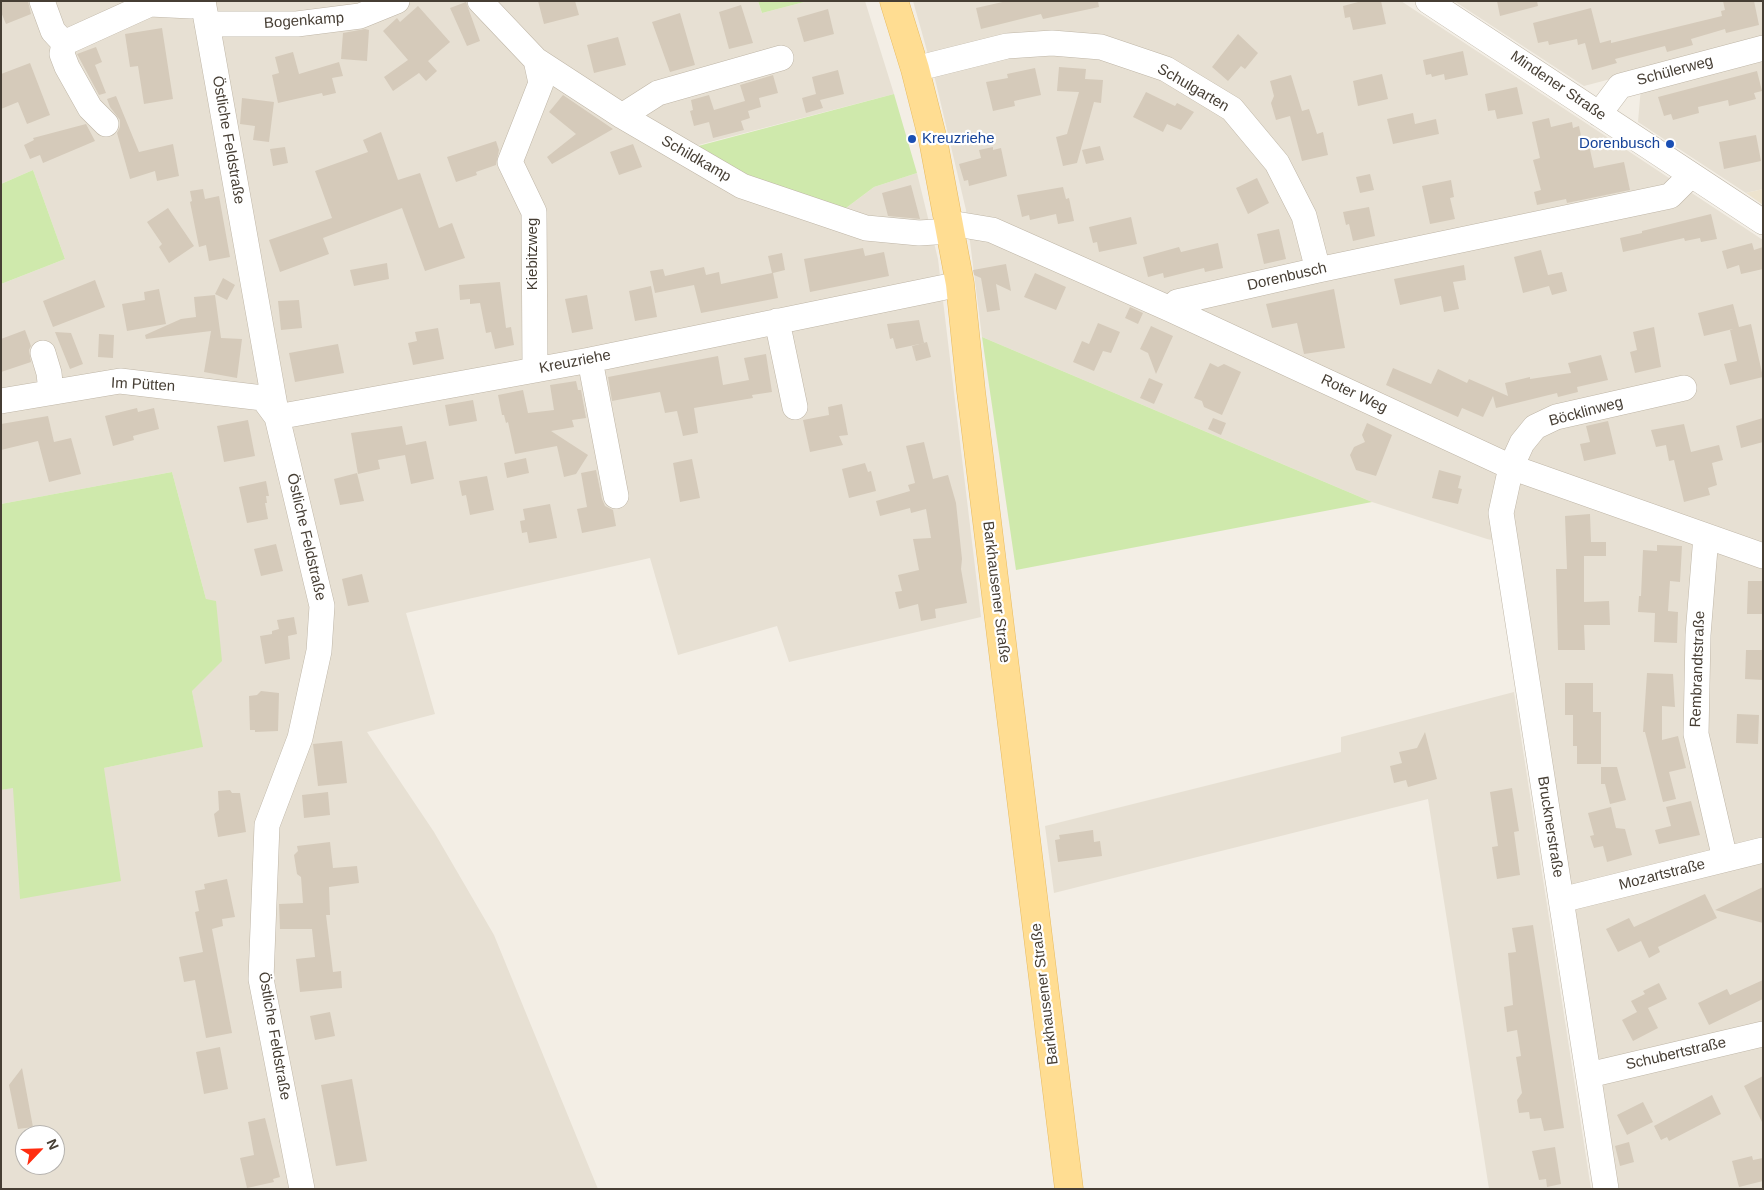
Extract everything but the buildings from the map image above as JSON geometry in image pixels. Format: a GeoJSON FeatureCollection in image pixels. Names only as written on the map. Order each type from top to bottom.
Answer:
{"type":"FeatureCollection","features":[{"type":"Feature","properties":{"kind":"main road","name":"Barkhausener Straße"},"geometry":{"type":"LineString","coordinates":[[894,1],[915,70],[951,227],[960,284],[972,401],[1069,1189]]}},
{"type":"Feature","properties":{"kind":"street"},"geometry":{"type":"LineString","coordinates":[[42,1],[53,32],[64,43],[62,54],[67,67],[90,108],[106,124]]}},
{"type":"Feature","properties":{"kind":"street","name":"Bogenkamp"},"geometry":{"type":"LineString","coordinates":[[64,43],[150,4],[191,6],[204,10],[297,24],[360,16],[397,1]]}},
{"type":"Feature","properties":{"kind":"street","name":"Schildkamp"},"geometry":{"type":"LineString","coordinates":[[480,1],[536,60],[622,116],[751,189],[866,228],[919,233],[951,227]]}},
{"type":"Feature","properties":{"kind":"street","name":"Mindener Straße"},"geometry":{"type":"LineString","coordinates":[[1428,1],[1763,222]]}},
{"type":"Feature","properties":{"kind":"street","name":"Östliche Feldstraße"},"geometry":{"type":"LineString","coordinates":[[204,10],[277,417],[322,606],[319,651],[300,738],[267,825],[261,979],[302,1189]]}},
{"type":"Feature","properties":{"kind":"street","name":"Schulgarten"},"geometry":{"type":"LineString","coordinates":[[915,70],[1007,46],[1052,43],[1101,46],[1166,69],[1232,109],[1276,163],[1304,216],[1318,270]]}},
{"type":"Feature","properties":{"kind":"street","name":"Schülerweg"},"geometry":{"type":"LineString","coordinates":[[1600,114],[1620,86],[1763,48]]}},
{"type":"Feature","properties":{"kind":"street"},"geometry":{"type":"LineString","coordinates":[[622,116],[658,94],[781,58]]}},
{"type":"Feature","properties":{"kind":"street","name":"Kiebitzweg"},"geometry":{"type":"LineString","coordinates":[[534,369],[534,212],[510,162],[541,83],[536,60]]}},
{"type":"Feature","properties":{"kind":"street","name":"Dorenbusch"},"geometry":{"type":"LineString","coordinates":[[1170,309],[1177,302],[1318,270],[1670,196],[1691,175]]}},
{"type":"Feature","properties":{"kind":"street","name":"Roter Weg"},"geometry":{"type":"LineString","coordinates":[[951,227],[992,230],[1170,309],[1512,466],[1763,556]]}},
{"type":"Feature","properties":{"kind":"street","name":"Kreuzriehe"},"geometry":{"type":"LineString","coordinates":[[277,417],[590,360],[960,284]]}},
{"type":"Feature","properties":{"kind":"street"},"geometry":{"type":"LineString","coordinates":[[776,322],[795,407]]}},
{"type":"Feature","properties":{"kind":"street"},"geometry":{"type":"LineString","coordinates":[[43,353],[49,373],[51,392]]}},
{"type":"Feature","properties":{"kind":"street"},"geometry":{"type":"LineString","coordinates":[[590,360],[616,496]]}},
{"type":"Feature","properties":{"kind":"street","name":"Im Pütten"},"geometry":{"type":"LineString","coordinates":[[1,401],[120,380],[263,398],[277,417]]}},
{"type":"Feature","properties":{"kind":"street","name":"Böcklinweg"},"geometry":{"type":"LineString","coordinates":[[1512,466],[1522,443],[1535,426],[1556,417],[1684,388]]}},
{"type":"Feature","properties":{"kind":"street","name":"Brucknerstraße"},"geometry":{"type":"LineString","coordinates":[[1512,466],[1501,512],[1606,1189]]}},
{"type":"Feature","properties":{"kind":"street","name":"Rembrandtstraße"},"geometry":{"type":"LineString","coordinates":[[1706,536],[1698,635],[1696,734],[1725,859]]}},
{"type":"Feature","properties":{"kind":"street","name":"Mozartstraße"},"geometry":{"type":"LineString","coordinates":[[1561,900],[1763,850]]}},
{"type":"Feature","properties":{"kind":"street","name":"Schubertstraße"},"geometry":{"type":"LineString","coordinates":[[1589,1075],[1763,1034]]}},
{"type":"Feature","properties":{"kind":"shaded area"},"geometry":{"type":"Polygon","coordinates":[[[1,1],[758,1],[762,13],[808,1],[865,1],[894,94],[687,148],[826,223],[874,187],[917,173],[938,259],[981,617],[789,662],[777,626],[678,655],[650,558],[406,613],[435,714],[367,732],[434,832],[494,935],[598,1189],[1,1189],[1,790],[202,747],[192,691],[206,599],[172,472],[1,504],[1,284],[65,259],[33,170],[1,184],[1,1]]]}},
{"type":"Feature","properties":{"kind":"shaded area"},"geometry":{"type":"Polygon","coordinates":[[[913,1],[1401,1],[1763,240],[1763,1189],[1613,1189],[1517,546],[1487,539],[1372,502],[982,337],[966,210],[935,79],[913,1]]]}},
{"type":"Feature","properties":{"kind":"shaded area"},"geometry":{"type":"Polygon","coordinates":[[[1454,1],[1763,1],[1763,39],[1584,86],[1454,1]]]}},
{"type":"Feature","properties":{"kind":"shaded area"},"geometry":{"type":"Polygon","coordinates":[[[1763,57],[1763,189],[1746,193],[1638,122],[1641,87],[1763,57]]]}},
{"type":"Feature","properties":{"kind":"shaded area"},"geometry":{"type":"Polygon","coordinates":[[[1763,189],[1763,205],[1746,193],[1763,189]]]}},
{"type":"Feature","properties":{"kind":"shaded area"},"geometry":{"type":"Polygon","coordinates":[[[1514,692],[1591,1189],[1489,1189],[1428,799],[1054,893],[1045,826],[1341,752],[1341,737],[1514,692]]]}},
{"type":"Feature","properties":{"kind":"green space"},"geometry":{"type":"Polygon","coordinates":[[[758,1],[808,1],[762,13],[758,1]]]}},
{"type":"Feature","properties":{"kind":"green space"},"geometry":{"type":"Polygon","coordinates":[[[894,94],[917,173],[874,187],[826,223],[687,149],[894,94]]]}},
{"type":"Feature","properties":{"kind":"green space"},"geometry":{"type":"Polygon","coordinates":[[[33,170],[65,259],[1,284],[1,184],[33,170]]]}},
{"type":"Feature","properties":{"kind":"green space"},"geometry":{"type":"Polygon","coordinates":[[[982,337],[1372,502],[1016,570],[982,337]]]}},
{"type":"Feature","properties":{"kind":"green space"},"geometry":{"type":"Polygon","coordinates":[[[172,472],[206,599],[216,601],[222,661],[192,691],[203,747],[104,768],[121,881],[20,899],[13,788],[1,790],[1,504],[172,472]]]}},
{"type":"Feature","properties":{"kind":"place","name":"Kreuzriehe"},"geometry":{"type":"Point","coordinates":[912,139]}},
{"type":"Feature","properties":{"kind":"place","name":"Dorenbusch"},"geometry":{"type":"Point","coordinates":[1670,144]}}]}
